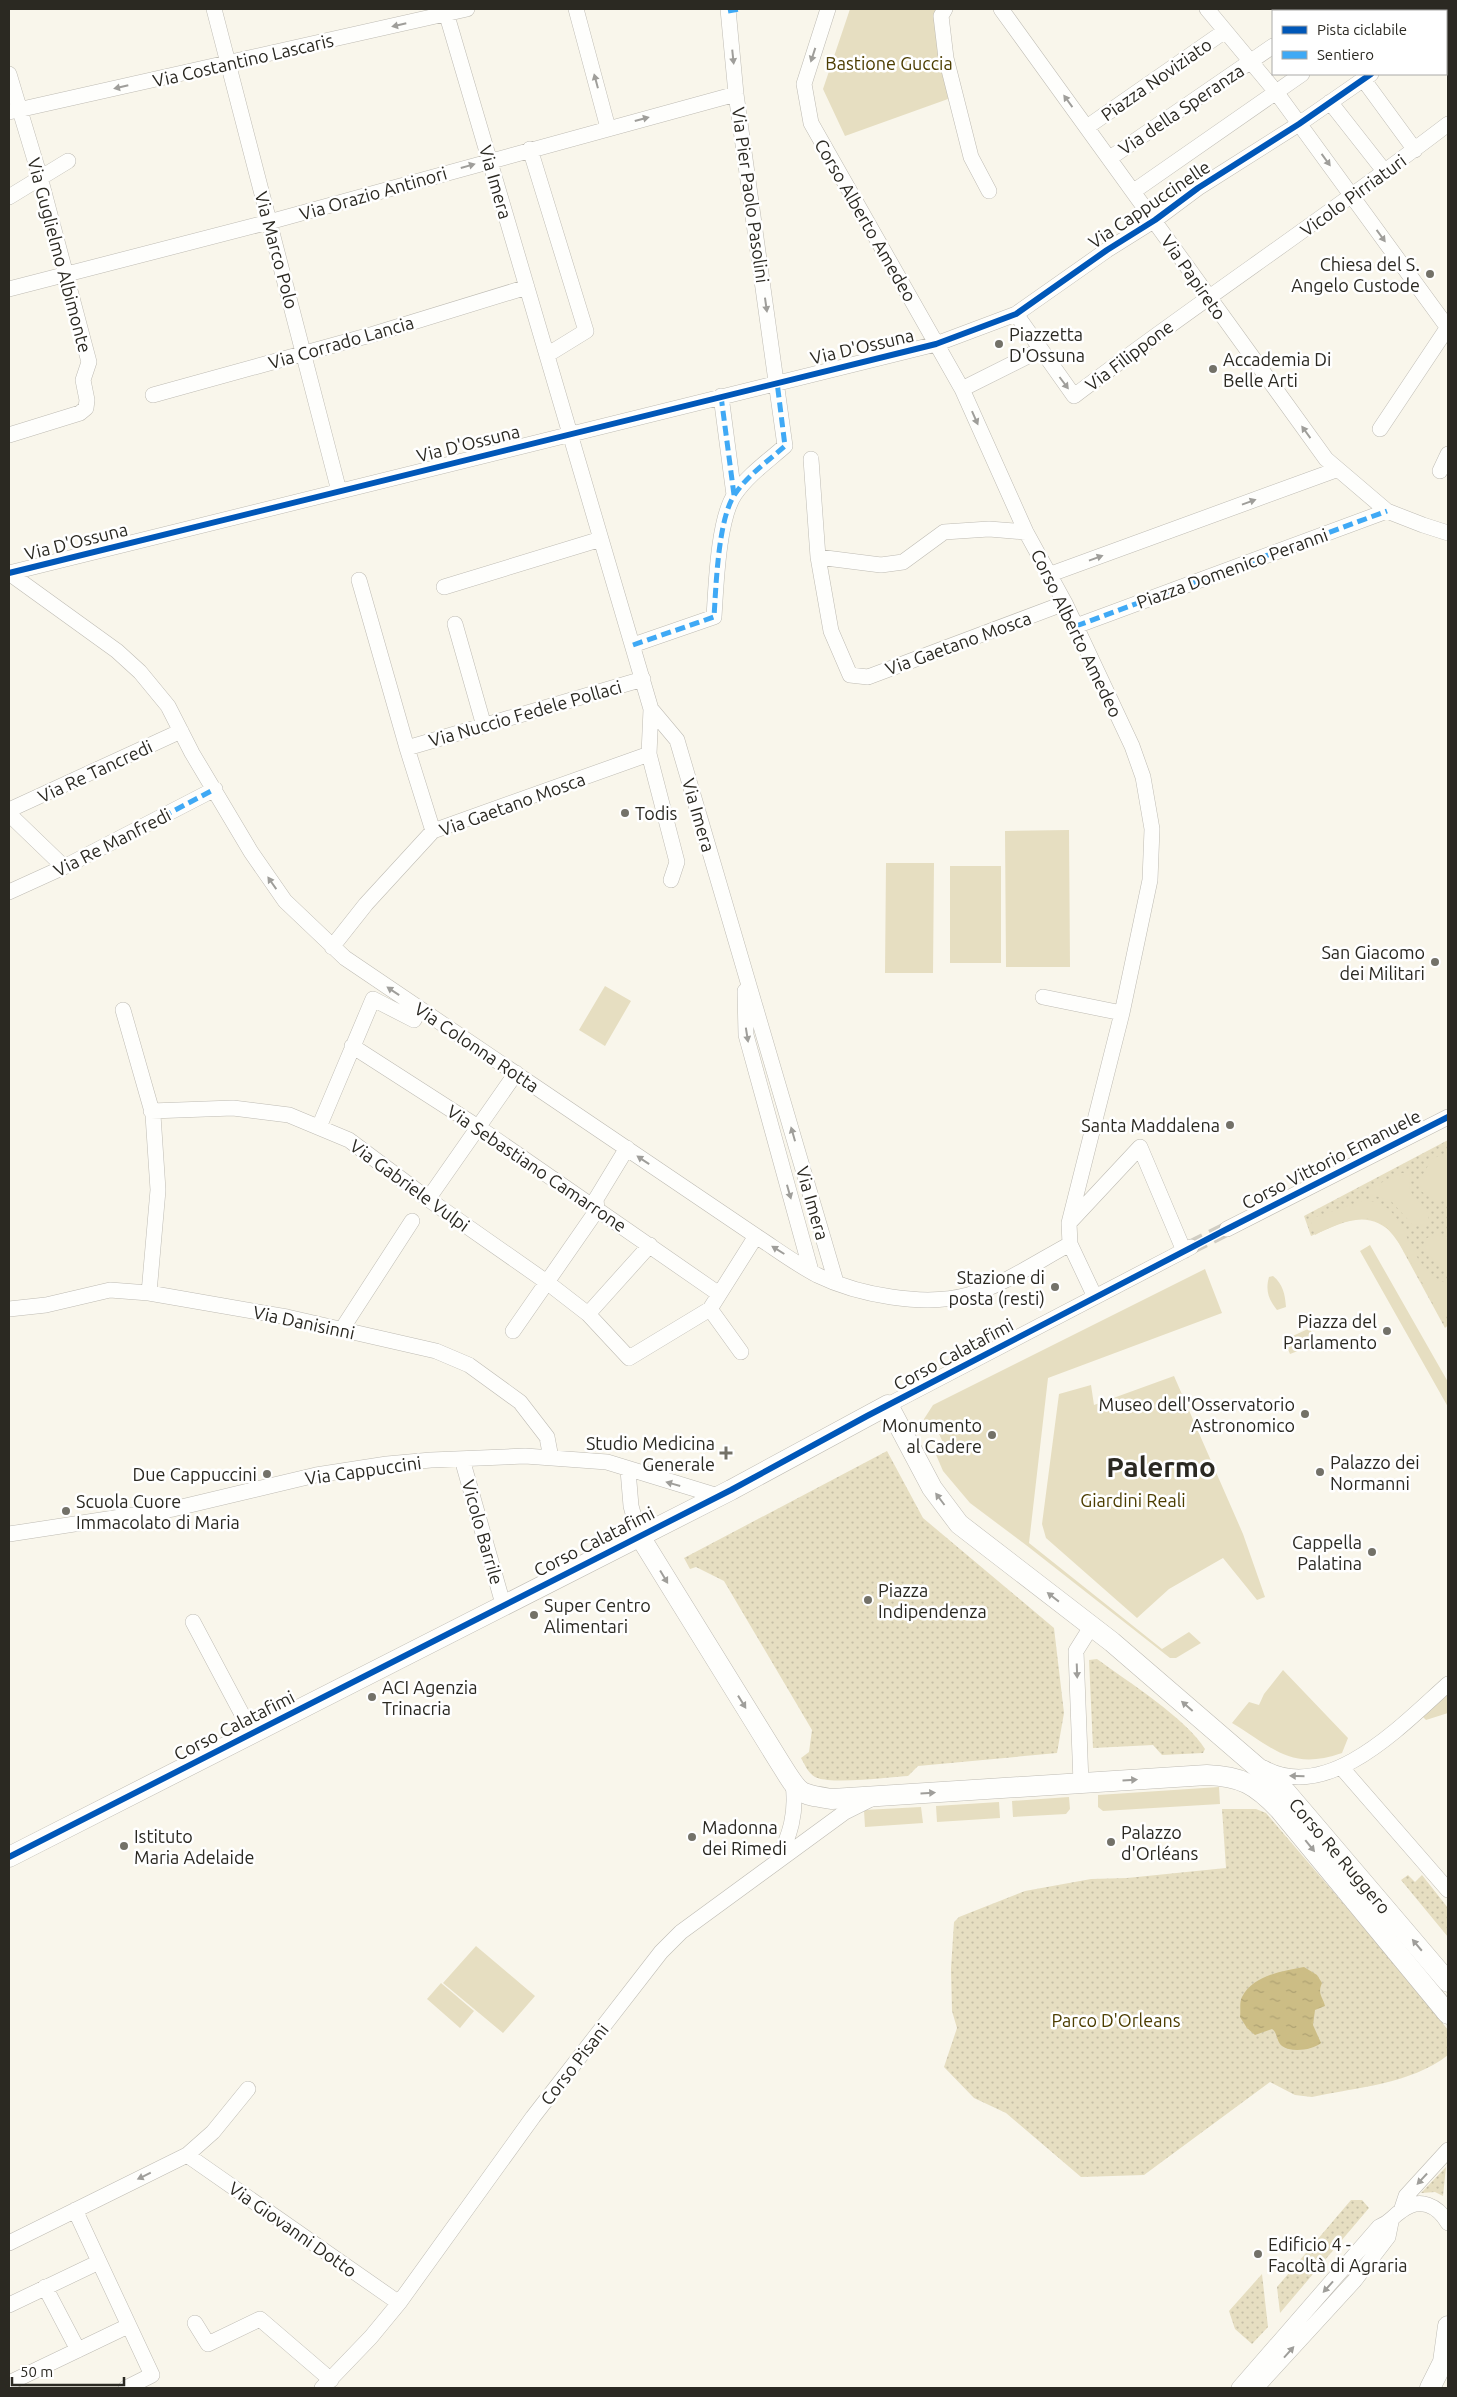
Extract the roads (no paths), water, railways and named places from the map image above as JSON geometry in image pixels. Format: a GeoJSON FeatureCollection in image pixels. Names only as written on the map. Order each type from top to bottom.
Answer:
{"type":"FeatureCollection","features":[{"type":"Feature","properties":{"kind":"main road","name":"Corso Calatafimi"},"geometry":{"type":"LineString","coordinates":[[9,1857],[718,1496],[888,1405]]}},
{"type":"Feature","properties":{"kind":"main road"},"geometry":{"type":"LineString","coordinates":[[639,1535],[793,1784],[804,1794],[832,1799],[1207,1775],[1220,1770],[1229,1760],[1229,1751],[1223,1739],[1191,1709],[1091,1627],[959,1524],[932,1488],[888,1405]]}},
{"type":"Feature","properties":{"kind":"main road","name":"Corso Re Ruggero"},"geometry":{"type":"LineString","coordinates":[[1223,1739],[1254,1763],[1308,1816],[1448,1982]]}},
{"type":"Feature","properties":{"kind":"main road","name":"Corso Re Ruggero"},"geometry":{"type":"LineString","coordinates":[[1207,1775],[1224,1776],[1250,1784],[1261,1790],[1279,1808],[1448,2014]]}},
{"type":"Feature","properties":{"kind":"main road"},"geometry":{"type":"LineString","coordinates":[[1430,2388],[1443,2362],[1448,2326]]}},
{"type":"Feature","properties":{"kind":"street","name":"Via Marco Polo"},"geometry":{"type":"LineString","coordinates":[[214,9],[230,63],[339,491]]}},
{"type":"Feature","properties":{"kind":"street","name":"Via Costantino Lascaris"},"geometry":{"type":"LineString","coordinates":[[14,111],[230,63],[446,11],[467,9]]}},
{"type":"Feature","properties":{"kind":"street"},"geometry":{"type":"LineString","coordinates":[[576,9],[608,128]]}},
{"type":"Feature","properties":{"kind":"street","name":"Corso Alberto Amedeo"},"geometry":{"type":"LineString","coordinates":[[828,9],[804,84],[811,123],[962,389],[1026,532],[1051,574],[1132,746],[1143,777],[1152,829],[1150,880],[1122,1013],[1069,1223],[1070,1244],[1095,1297]]}},
{"type":"Feature","properties":{"kind":"street"},"geometry":{"type":"LineString","coordinates":[[945,9],[940,16],[946,58],[971,157],[989,191]]}},
{"type":"Feature","properties":{"kind":"street","name":"Via Papireto"},"geometry":{"type":"LineString","coordinates":[[1001,9],[1326,459],[1336,470],[1387,511],[1448,533]]}},
{"type":"Feature","properties":{"kind":"street"},"geometry":{"type":"LineString","coordinates":[[1207,9],[1276,92],[1448,328],[1380,429]]}},
{"type":"Feature","properties":{"kind":"street","name":"Via Pier Paolo Pasolini"},"geometry":{"type":"LineString","coordinates":[[731,10],[736,94],[778,382],[785,446],[757,470],[734,495]]}},
{"type":"Feature","properties":{"kind":"street","name":"Via Imera"},"geometry":{"type":"LineString","coordinates":[[446,11],[651,709],[677,740],[836,1282]]}},
{"type":"Feature","properties":{"kind":"street","name":"Piazza Noviziato"},"geometry":{"type":"LineString","coordinates":[[1087,127],[1225,31]]}},
{"type":"Feature","properties":{"kind":"street","name":"Via della Speranza"},"geometry":{"type":"LineString","coordinates":[[1110,158],[1272,47]]}},
{"type":"Feature","properties":{"kind":"street","name":"Via Guglielmo Albimonte"},"geometry":{"type":"LineString","coordinates":[[9,74],[14,111],[40,177],[89,362],[83,380],[87,400],[86,408],[80,413],[9,434]]}},
{"type":"Feature","properties":{"kind":"street"},"geometry":{"type":"LineString","coordinates":[[1134,191],[1301,75]]}},
{"type":"Feature","properties":{"kind":"street"},"geometry":{"type":"LineString","coordinates":[[1367,76],[1415,150]]}},
{"type":"Feature","properties":{"kind":"street","name":"Via Cappuccinelle"},"geometry":{"type":"LineString","coordinates":[[936,344],[1016,314],[1107,250],[1155,220],[1198,188],[1299,124],[1367,76]]}},
{"type":"Feature","properties":{"kind":"street","name":"Via Orazio Antinori"},"geometry":{"type":"LineString","coordinates":[[9,288],[67,275],[269,222],[736,94]]}},
{"type":"Feature","properties":{"kind":"street"},"geometry":{"type":"LineString","coordinates":[[1330,102],[1385,172]]}},
{"type":"Feature","properties":{"kind":"street","name":"Vicolo Pirriaturi"},"geometry":{"type":"LineString","coordinates":[[1208,298],[1352,197],[1448,124]]}},
{"type":"Feature","properties":{"kind":"street"},"geometry":{"type":"LineString","coordinates":[[530,149],[586,331],[547,355]]}},
{"type":"Feature","properties":{"kind":"street"},"geometry":{"type":"LineString","coordinates":[[9,197],[68,161]]}},
{"type":"Feature","properties":{"kind":"street","name":"Via Corrado Lancia"},"geometry":{"type":"LineString","coordinates":[[153,395],[304,353],[527,287]]}},
{"type":"Feature","properties":{"kind":"street","name":"Via Filippone"},"geometry":{"type":"LineString","coordinates":[[1016,314],[1074,396],[1161,330],[1208,298]]}},
{"type":"Feature","properties":{"kind":"street","name":"Via D'Ossuna"},"geometry":{"type":"LineString","coordinates":[[9,573],[936,344]]}},
{"type":"Feature","properties":{"kind":"street"},"geometry":{"type":"LineString","coordinates":[[962,389],[1040,350]]}},
{"type":"Feature","properties":{"kind":"street"},"geometry":{"type":"LineString","coordinates":[[632,645],[714,618],[722,530],[734,495],[720,396]]}},
{"type":"Feature","properties":{"kind":"street"},"geometry":{"type":"LineString","coordinates":[[1440,471],[1448,454]]}},
{"type":"Feature","properties":{"kind":"street"},"geometry":{"type":"LineString","coordinates":[[812,459],[818,558],[881,565],[903,562],[944,532],[989,529],[1026,532]]}},
{"type":"Feature","properties":{"kind":"street"},"geometry":{"type":"LineString","coordinates":[[1051,574],[1336,470]]}},
{"type":"Feature","properties":{"kind":"street","name":"Piazza Domenico Peranni"},"geometry":{"type":"LineString","coordinates":[[1076,626],[1387,511]]}},
{"type":"Feature","properties":{"kind":"street"},"geometry":{"type":"LineString","coordinates":[[444,588],[602,539]]}},
{"type":"Feature","properties":{"kind":"street","name":"Via Gaetano Mosca"},"geometry":{"type":"LineString","coordinates":[[818,558],[831,630],[850,674],[868,677],[1065,604]]}},
{"type":"Feature","properties":{"kind":"street","name":"Via Colonna Rotta"},"geometry":{"type":"LineString","coordinates":[[9,573],[117,650],[140,672],[168,706],[251,852],[285,901],[345,958],[756,1236],[811,1271],[836,1282],[882,1295],[938,1300],[969,1295],[1070,1244]]}},
{"type":"Feature","properties":{"kind":"street"},"geometry":{"type":"LineString","coordinates":[[359,580],[433,831]]}},
{"type":"Feature","properties":{"kind":"street"},"geometry":{"type":"LineString","coordinates":[[455,624],[484,726]]}},
{"type":"Feature","properties":{"kind":"street","name":"Via Nuccio Fedele Pollaci"},"geometry":{"type":"LineString","coordinates":[[407,748],[643,678]]}},
{"type":"Feature","properties":{"kind":"street"},"geometry":{"type":"LineString","coordinates":[[651,709],[649,754],[677,862],[671,880]]}},
{"type":"Feature","properties":{"kind":"street","name":"Via Re Tancredi"},"geometry":{"type":"LineString","coordinates":[[9,812],[181,731]]}},
{"type":"Feature","properties":{"kind":"street","name":"Via Gaetano Mosca"},"geometry":{"type":"LineString","coordinates":[[332,946],[366,904],[433,831],[649,754]]}},
{"type":"Feature","properties":{"kind":"street","name":"Via Re Manfredi"},"geometry":{"type":"LineString","coordinates":[[9,892],[64,867],[215,789]]}},
{"type":"Feature","properties":{"kind":"street"},"geometry":{"type":"LineString","coordinates":[[9,812],[64,867]]}},
{"type":"Feature","properties":{"kind":"street"},"geometry":{"type":"LineString","coordinates":[[744,969],[746,1035],[811,1271]]}},
{"type":"Feature","properties":{"kind":"street"},"geometry":{"type":"LineString","coordinates":[[1042,997],[1122,1013]]}},
{"type":"Feature","properties":{"kind":"street"},"geometry":{"type":"LineString","coordinates":[[319,1128],[373,999],[414,1020],[420,1009]]}},
{"type":"Feature","properties":{"kind":"street"},"geometry":{"type":"LineString","coordinates":[[124,1010],[151,1111],[158,1190],[149,1293]]}},
{"type":"Feature","properties":{"kind":"street","name":"Via Sebastiano Camarrone"},"geometry":{"type":"LineString","coordinates":[[352,1046],[650,1244],[719,1294]]}},
{"type":"Feature","properties":{"kind":"street"},"geometry":{"type":"LineString","coordinates":[[428,1199],[516,1073]]}},
{"type":"Feature","properties":{"kind":"street","name":"Via Gabriele Vulpi"},"geometry":{"type":"LineString","coordinates":[[151,1111],[233,1108],[289,1115],[349,1140],[428,1199],[548,1283],[588,1314],[629,1358],[710,1309]]}},
{"type":"Feature","properties":{"kind":"street","name":"Corso Vittorio Emanuele"},"geometry":{"type":"LineString","coordinates":[[1227,1228],[1448,1116]]}},
{"type":"Feature","properties":{"kind":"street","name":"Corso Calatafimi"},"geometry":{"type":"LineString","coordinates":[[888,1405],[1187,1249],[1140,1147],[1069,1223]]}},
{"type":"Feature","properties":{"kind":"street"},"geometry":{"type":"LineString","coordinates":[[512,1331],[548,1283],[597,1210],[596,1199],[627,1148]]}},
{"type":"Feature","properties":{"kind":"street"},"geometry":{"type":"LineString","coordinates":[[342,1329],[412,1220]]}},
{"type":"Feature","properties":{"kind":"street"},"geometry":{"type":"LineString","coordinates":[[741,1352],[710,1309],[756,1236]]}},
{"type":"Feature","properties":{"kind":"street"},"geometry":{"type":"LineString","coordinates":[[588,1314],[650,1244]]}},
{"type":"Feature","properties":{"kind":"street","name":"Via Danisinni"},"geometry":{"type":"LineString","coordinates":[[9,1309],[46,1305],[110,1290],[149,1293],[218,1304],[342,1329],[436,1351],[469,1365],[520,1402],[547,1437],[551,1458]]}},
{"type":"Feature","properties":{"kind":"street","name":"Via Cappuccini"},"geometry":{"type":"LineString","coordinates":[[9,1534],[172,1509],[316,1475],[387,1464],[462,1459],[525,1456],[607,1462],[718,1496]]}},
{"type":"Feature","properties":{"kind":"street","name":"Vicolo Barrile"},"geometry":{"type":"LineString","coordinates":[[462,1459],[504,1604]]}},
{"type":"Feature","properties":{"kind":"street"},"geometry":{"type":"LineString","coordinates":[[628,1470],[631,1506],[639,1535]]}},
{"type":"Feature","properties":{"kind":"street"},"geometry":{"type":"LineString","coordinates":[[194,1622],[252,1733]]}},
{"type":"Feature","properties":{"kind":"street"},"geometry":{"type":"LineString","coordinates":[[1081,1783],[1076,1651],[1091,1627]]}},
{"type":"Feature","properties":{"kind":"street"},"geometry":{"type":"LineString","coordinates":[[1254,1763],[1275,1774],[1292,1776],[1313,1776],[1341,1767],[1383,1741],[1448,1684]]}},
{"type":"Feature","properties":{"kind":"street"},"geometry":{"type":"LineString","coordinates":[[1341,1767],[1448,1890]]}},
{"type":"Feature","properties":{"kind":"street"},"geometry":{"type":"LineString","coordinates":[[774,1865],[787,1842],[794,1821],[795,1799],[793,1784]]}},
{"type":"Feature","properties":{"kind":"street","name":"Corso Pisani"},"geometry":{"type":"LineString","coordinates":[[326,2384],[371,2337],[399,2303],[532,2117],[661,1952],[681,1932],[846,1812],[880,1796]]}},
{"type":"Feature","properties":{"kind":"street"},"geometry":{"type":"LineString","coordinates":[[9,2243],[187,2155],[213,2132],[248,2089]]}},
{"type":"Feature","properties":{"kind":"street"},"geometry":{"type":"LineString","coordinates":[[1401,2211],[1406,2196],[1448,2150]]}},
{"type":"Feature","properties":{"kind":"street","name":"Via Giovanni Dotto"},"geometry":{"type":"LineString","coordinates":[[187,2155],[399,2303]]}},
{"type":"Feature","properties":{"kind":"street"},"geometry":{"type":"LineString","coordinates":[[1240,2388],[1379,2227],[1391,2222],[1401,2211],[1412,2205],[1424,2203],[1441,2212],[1448,2223]]}},
{"type":"Feature","properties":{"kind":"street"},"geometry":{"type":"LineString","coordinates":[[75,2210],[152,2375],[126,2388]]}},
{"type":"Feature","properties":{"kind":"street"},"geometry":{"type":"LineString","coordinates":[[1256,2388],[1355,2280],[1388,2237],[1391,2222]]}},
{"type":"Feature","properties":{"kind":"street"},"geometry":{"type":"LineString","coordinates":[[9,2305],[99,2262]]}},
{"type":"Feature","properties":{"kind":"street"},"geometry":{"type":"LineString","coordinates":[[1343,2270],[1355,2280]]}},
{"type":"Feature","properties":{"kind":"street"},"geometry":{"type":"LineString","coordinates":[[45,2287],[78,2350]]}},
{"type":"Feature","properties":{"kind":"street"},"geometry":{"type":"LineString","coordinates":[[195,2323],[208,2344],[260,2319],[326,2384]]}},
{"type":"Feature","properties":{"kind":"street"},"geometry":{"type":"LineString","coordinates":[[9,2383],[128,2326]]}},
{"type":"Feature","properties":{"kind":"water"},"geometry":{"type":"Polygon","coordinates":[[[1304,1967],[1317,1975],[1322,1983],[1320,1993],[1325,2006],[1315,2010],[1313,2025],[1321,2043],[1308,2049],[1296,2050],[1282,2046],[1272,2029],[1255,2035],[1247,2028],[1240,2017],[1241,1999],[1247,1990],[1253,1984],[1269,1975],[1304,1967]]]}},
{"type":"Feature","properties":{"kind":"tunnel"},"geometry":{"type":"LineString","coordinates":[[1191,1247],[1227,1229]]}},
{"type":"Feature","properties":{"kind":"place","name":"Chiesa del S. Angelo Custode"},"geometry":{"type":"Point","coordinates":[1430,274]}},
{"type":"Feature","properties":{"kind":"place","name":"Piazzetta D'Ossuna"},"geometry":{"type":"Point","coordinates":[999,344]}},
{"type":"Feature","properties":{"kind":"place","name":"Accademia Di Belle Arti"},"geometry":{"type":"Point","coordinates":[1213,369]}},
{"type":"Feature","properties":{"kind":"place","name":"Todis"},"geometry":{"type":"Point","coordinates":[625,813]}},
{"type":"Feature","properties":{"kind":"place","name":"San Giacomo dei Militari"},"geometry":{"type":"Point","coordinates":[1435,962]}},
{"type":"Feature","properties":{"kind":"place","name":"Santa Maddalena"},"geometry":{"type":"Point","coordinates":[1230,1125]}},
{"type":"Feature","properties":{"kind":"place","name":"Stazione di posta (resti)"},"geometry":{"type":"Point","coordinates":[1055,1287]}},
{"type":"Feature","properties":{"kind":"place","name":"Piazza del Parlamento"},"geometry":{"type":"Point","coordinates":[1387,1331]}},
{"type":"Feature","properties":{"kind":"place","name":"Museo dell'Osservatorio Astronomico"},"geometry":{"type":"Point","coordinates":[1305,1414]}},
{"type":"Feature","properties":{"kind":"place","name":"Monumento al Cadere"},"geometry":{"type":"Point","coordinates":[992,1435]}},
{"type":"Feature","properties":{"kind":"place","name":"Studio Medicina Generale"},"geometry":{"type":"Point","coordinates":[726,1453]}},
{"type":"Feature","properties":{"kind":"place","name":"Palazzo dei Normanni"},"geometry":{"type":"Point","coordinates":[1320,1472]}},
{"type":"Feature","properties":{"kind":"place","name":"Due Cappuccini"},"geometry":{"type":"Point","coordinates":[267,1474]}},
{"type":"Feature","properties":{"kind":"place","name":"Scuola Cuore Immacolato di Maria"},"geometry":{"type":"Point","coordinates":[66,1511]}},
{"type":"Feature","properties":{"kind":"place","name":"Cappella Palatina"},"geometry":{"type":"Point","coordinates":[1372,1552]}},
{"type":"Feature","properties":{"kind":"place","name":"Piazza Indipendenza"},"geometry":{"type":"Point","coordinates":[868,1600]}},
{"type":"Feature","properties":{"kind":"place","name":"Super Centro Alimentari"},"geometry":{"type":"Point","coordinates":[534,1615]}},
{"type":"Feature","properties":{"kind":"place","name":"ACI Agenzia Trinacria"},"geometry":{"type":"Point","coordinates":[372,1697]}},
{"type":"Feature","properties":{"kind":"place","name":"Madonna dei Rimedi"},"geometry":{"type":"Point","coordinates":[692,1837]}},
{"type":"Feature","properties":{"kind":"place","name":"Palazzo d'Orléans"},"geometry":{"type":"Point","coordinates":[1111,1842]}},
{"type":"Feature","properties":{"kind":"place","name":"Istituto Maria Adelaide"},"geometry":{"type":"Point","coordinates":[124,1846]}},
{"type":"Feature","properties":{"kind":"place","name":"Edificio 4 - Facoltà di Agraria"},"geometry":{"type":"Point","coordinates":[1258,2254]}},
{"type":"Feature","properties":{"kind":"district","name":"Palermo"},"geometry":{"type":"Point","coordinates":[1161,1466]}},
{"type":"Feature","properties":{"kind":"park label","name":"Bastione Guccia"},"geometry":{"type":"Point","coordinates":[889,63]}},
{"type":"Feature","properties":{"kind":"park label","name":"Giardini Reali"},"geometry":{"type":"Point","coordinates":[1133,1500]}},
{"type":"Feature","properties":{"kind":"park label","name":"Parco D'Orleans"},"geometry":{"type":"Point","coordinates":[1116,2020]}}]}
